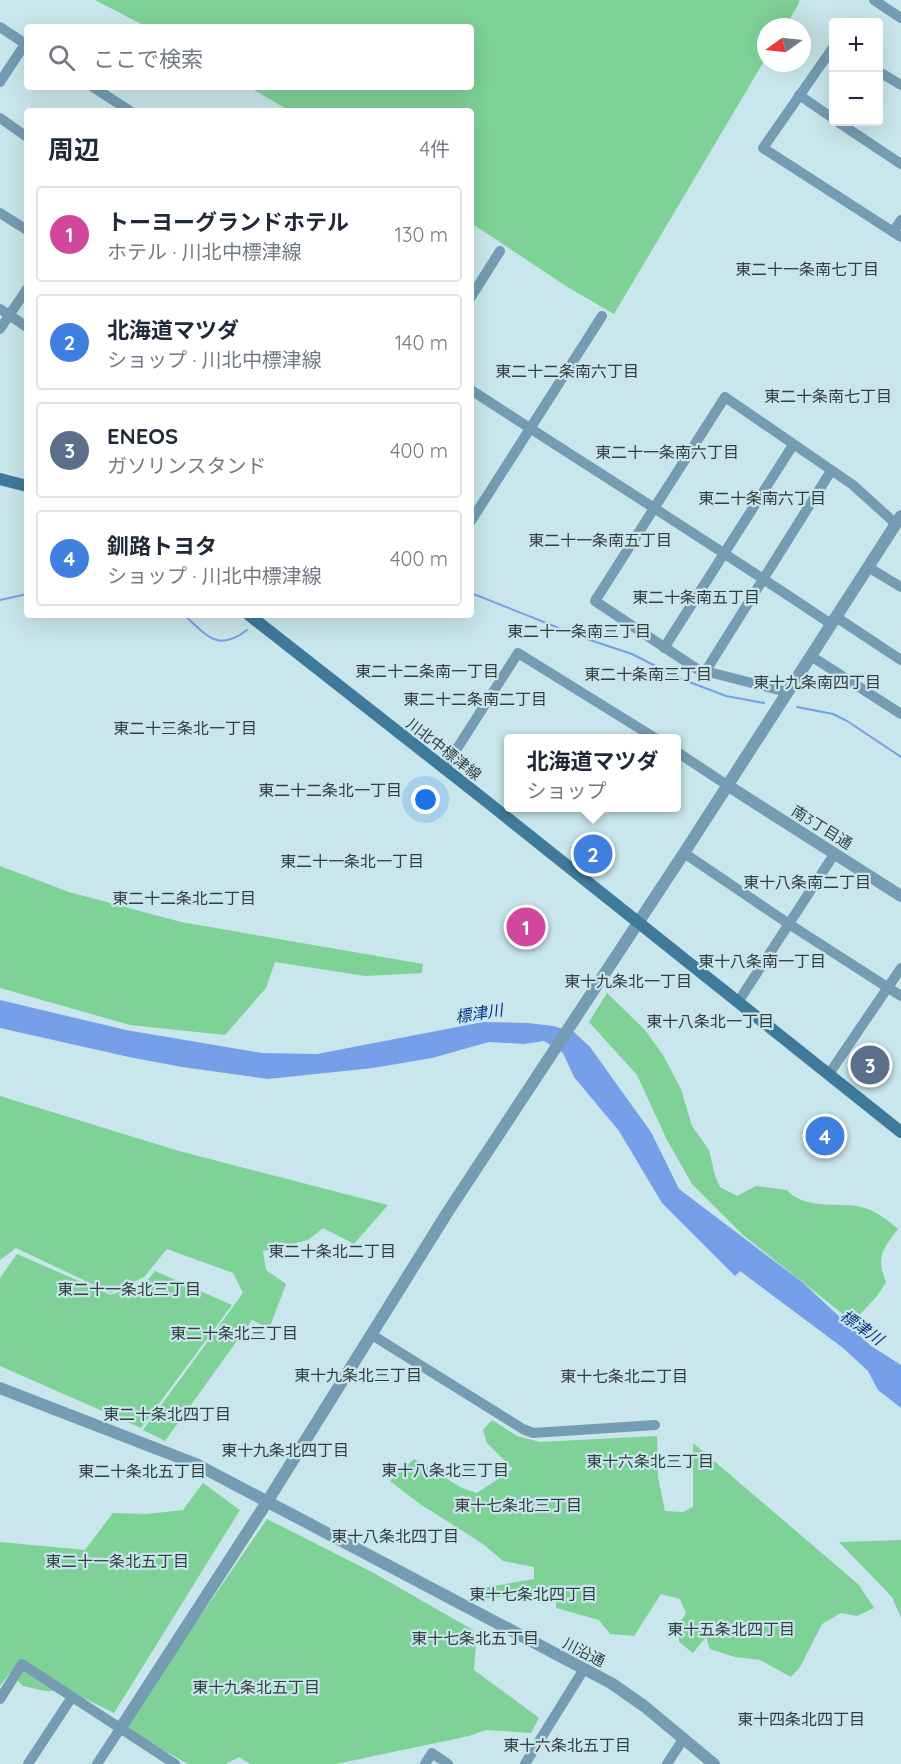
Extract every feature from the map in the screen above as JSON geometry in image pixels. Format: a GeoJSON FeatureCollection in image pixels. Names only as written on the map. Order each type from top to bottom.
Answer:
{"type":"FeatureCollection","features":[{"type":"Feature","properties":{"kind":"main road"},"geometry":{"type":"LineString","coordinates":[[0,479],[24,485]]}},
{"type":"Feature","properties":{"kind":"main road","name":"川北中標津線"},"geometry":{"type":"LineString","coordinates":[[253,618],[901,1132]]}},
{"type":"Feature","properties":{"kind":"street"},"geometry":{"type":"LineString","coordinates":[[874,0],[901,18]]}},
{"type":"Feature","properties":{"kind":"street"},"geometry":{"type":"LineString","coordinates":[[0,27],[24,43]]}},
{"type":"Feature","properties":{"kind":"street"},"geometry":{"type":"LineString","coordinates":[[0,82],[24,47]]}},
{"type":"Feature","properties":{"kind":"street"},"geometry":{"type":"LineString","coordinates":[[829,53],[763,148],[897,234],[901,220]]}},
{"type":"Feature","properties":{"kind":"street"},"geometry":{"type":"LineString","coordinates":[[881,72],[901,85]]}},
{"type":"Feature","properties":{"kind":"street"},"geometry":{"type":"LineString","coordinates":[[98,90],[125,108]]}},
{"type":"Feature","properties":{"kind":"street"},"geometry":{"type":"LineString","coordinates":[[799,95],[829,116]]}},
{"type":"Feature","properties":{"kind":"street"},"geometry":{"type":"LineString","coordinates":[[0,118],[24,135]]}},
{"type":"Feature","properties":{"kind":"street"},"geometry":{"type":"LineString","coordinates":[[844,126],[901,164]]}},
{"type":"Feature","properties":{"kind":"street"},"geometry":{"type":"LineString","coordinates":[[0,213],[24,228]]}},
{"type":"Feature","properties":{"kind":"street"},"geometry":{"type":"LineString","coordinates":[[474,292],[500,251]]}},
{"type":"Feature","properties":{"kind":"street"},"geometry":{"type":"LineString","coordinates":[[0,329],[4,312],[24,292]]}},
{"type":"Feature","properties":{"kind":"street"},"geometry":{"type":"LineString","coordinates":[[4,312],[24,325]]}},
{"type":"Feature","properties":{"kind":"street"},"geometry":{"type":"LineString","coordinates":[[474,516],[602,316]]}},
{"type":"Feature","properties":{"kind":"street"},"geometry":{"type":"LineString","coordinates":[[474,392],[764,579],[901,660]]}},
{"type":"Feature","properties":{"kind":"street"},"geometry":{"type":"LineString","coordinates":[[97,1764],[267,1502],[447,1213],[684,854],[898,520],[853,485],[725,397],[595,601],[697,669],[787,692]]}},
{"type":"Feature","properties":{"kind":"street"},"geometry":{"type":"LineString","coordinates":[[664,648],[793,445]]}},
{"type":"Feature","properties":{"kind":"street"},"geometry":{"type":"LineString","coordinates":[[705,672],[831,471]]}},
{"type":"Feature","properties":{"kind":"street"},"geometry":{"type":"LineString","coordinates":[[868,567],[901,587]]}},
{"type":"Feature","properties":{"kind":"street"},"geometry":{"type":"LineString","coordinates":[[444,769],[518,653],[649,734]]}},
{"type":"Feature","properties":{"kind":"street"},"geometry":{"type":"LineString","coordinates":[[811,656],[900,710]]}},
{"type":"Feature","properties":{"kind":"street"},"geometry":{"type":"LineString","coordinates":[[681,755],[727,785]]}},
{"type":"Feature","properties":{"kind":"street","name":"南3丁目通"},"geometry":{"type":"LineString","coordinates":[[727,785],[901,896]]}},
{"type":"Feature","properties":{"kind":"street"},"geometry":{"type":"LineString","coordinates":[[738,1002],[835,853]]}},
{"type":"Feature","properties":{"kind":"street"},"geometry":{"type":"LineString","coordinates":[[684,854],[901,996]]}},
{"type":"Feature","properties":{"kind":"street"},"geometry":{"type":"LineString","coordinates":[[829,1074],[901,968]]}},
{"type":"Feature","properties":{"kind":"street"},"geometry":{"type":"LineString","coordinates":[[372,1335],[523,1429],[533,1432],[655,1425]]}},
{"type":"Feature","properties":{"kind":"street","name":"川沿通"},"geometry":{"type":"LineString","coordinates":[[0,1388],[196,1464],[626,1692],[714,1764]]}},
{"type":"Feature","properties":{"kind":"street"},"geometry":{"type":"LineString","coordinates":[[0,1699],[22,1664],[175,1764]]}},
{"type":"Feature","properties":{"kind":"street"},"geometry":{"type":"LineString","coordinates":[[525,1764],[584,1669]]}},
{"type":"Feature","properties":{"kind":"street"},"geometry":{"type":"LineString","coordinates":[[28,1764],[72,1697]]}},
{"type":"Feature","properties":{"kind":"street"},"geometry":{"type":"LineString","coordinates":[[667,1764],[684,1738]]}},
{"type":"Feature","properties":{"kind":"street"},"geometry":{"type":"LineString","coordinates":[[425,1764],[432,1753],[448,1764]]}},
{"type":"Feature","properties":{"kind":"green space"},"geometry":{"type":"Polygon","coordinates":[[[95,0],[799,0],[790,18],[757,18],[758,72],[614,314],[569,288],[474,225],[474,108],[285,108],[254,90],[474,90],[474,24],[141,24],[95,0]]]}},
{"type":"Feature","properties":{"kind":"green space"},"geometry":{"type":"Polygon","coordinates":[[[0,866],[69,892],[181,922],[423,964],[422,973],[365,976],[275,962],[266,988],[225,1035],[130,1025],[0,988],[0,866]]]}},
{"type":"Feature","properties":{"kind":"green space"},"geometry":{"type":"Polygon","coordinates":[[[607,993],[645,1030],[663,1055],[681,1089],[692,1126],[709,1150],[720,1187],[737,1196],[756,1186],[787,1190],[810,1203],[863,1207],[879,1214],[898,1229],[882,1254],[881,1266],[886,1282],[877,1296],[853,1322],[743,1235],[692,1184],[667,1140],[637,1075],[589,1022],[607,993]]]}},
{"type":"Feature","properties":{"kind":"green space"},"geometry":{"type":"Polygon","coordinates":[[[0,1096],[179,1151],[388,1205],[354,1244],[323,1228],[308,1240],[263,1251],[266,1270],[286,1284],[269,1329],[252,1320],[165,1441],[143,1430],[243,1293],[233,1273],[167,1249],[144,1277],[111,1293],[16,1248],[0,1260],[0,1096]]]}},
{"type":"Feature","properties":{"kind":"green space"},"geometry":{"type":"Polygon","coordinates":[[[17,1254],[111,1295],[146,1282],[155,1271],[232,1305],[141,1428],[0,1366],[0,1278],[17,1254]]]}},
{"type":"Feature","properties":{"kind":"green space"},"geometry":{"type":"Polygon","coordinates":[[[492,1420],[517,1436],[540,1442],[657,1436],[658,1477],[665,1511],[683,1512],[693,1507],[693,1443],[859,1585],[874,1608],[857,1616],[841,1613],[822,1624],[800,1667],[791,1677],[760,1660],[735,1657],[710,1649],[706,1637],[693,1653],[679,1642],[679,1624],[686,1613],[680,1599],[661,1594],[634,1636],[610,1634],[599,1620],[556,1608],[556,1592],[478,1599],[483,1588],[534,1579],[534,1567],[503,1561],[483,1544],[420,1504],[390,1481],[414,1459],[462,1488],[477,1493],[513,1469],[487,1443],[483,1430],[492,1420]]]}},
{"type":"Feature","properties":{"kind":"green space"},"geometry":{"type":"Polygon","coordinates":[[[203,1483],[240,1510],[114,1713],[70,1691],[45,1691],[23,1686],[10,1673],[0,1686],[0,1542],[85,1550],[113,1513],[147,1514],[183,1510],[203,1483]]]}},
{"type":"Feature","properties":{"kind":"green space"},"geometry":{"type":"Polygon","coordinates":[[[267,1519],[372,1572],[473,1630],[476,1642],[474,1670],[539,1718],[531,1733],[486,1730],[469,1736],[336,1764],[250,1764],[239,1757],[226,1764],[188,1764],[124,1728],[267,1519]]]}},
{"type":"Feature","properties":{"kind":"green space"},"geometry":{"type":"Polygon","coordinates":[[[901,1540],[901,1618],[892,1597],[839,1542],[901,1540]]]}},
{"type":"Feature","properties":{"kind":"water"},"geometry":{"type":"Polygon","coordinates":[[[0,1000],[126,1030],[262,1053],[317,1054],[483,1022],[528,1023],[553,1026],[574,1032],[590,1047],[651,1132],[679,1189],[802,1282],[871,1346],[901,1365],[901,1408],[878,1390],[868,1371],[843,1348],[740,1271],[735,1276],[662,1203],[619,1131],[574,1077],[563,1053],[544,1041],[524,1044],[489,1042],[432,1058],[373,1068],[268,1079],[129,1057],[0,1028],[0,1000]]]}},
{"type":"Feature","properties":{"kind":"waterway"},"geometry":{"type":"LineString","coordinates":[[474,594],[584,638],[632,654],[679,678],[726,696],[764,703]]}},
{"type":"Feature","properties":{"kind":"waterway"},"geometry":{"type":"LineString","coordinates":[[0,600],[24,595]]}},
{"type":"Feature","properties":{"kind":"waterway"},"geometry":{"type":"LineString","coordinates":[[187,618],[206,635],[220,641],[237,637],[247,630]]}},
{"type":"Feature","properties":{"kind":"waterway"},"geometry":{"type":"LineString","coordinates":[[797,707],[833,714],[901,757]]}},
{"type":"Feature","properties":{"kind":"place","name":"北海道マツダ"},"geometry":{"type":"Point","coordinates":[593,854]}},
{"type":"Feature","properties":{"kind":"place","name":"トーヨーグランドホテル"},"geometry":{"type":"Point","coordinates":[526,927]}},
{"type":"Feature","properties":{"kind":"place","name":"ENEOS"},"geometry":{"type":"Point","coordinates":[870,1065]}},
{"type":"Feature","properties":{"kind":"place","name":"釧路トヨタ"},"geometry":{"type":"Point","coordinates":[825,1136]}},
{"type":"Feature","properties":{"kind":"district","name":"東二十一条南七丁目"},"geometry":{"type":"Point","coordinates":[807,269]}},
{"type":"Feature","properties":{"kind":"district","name":"東二十二条南六丁目"},"geometry":{"type":"Point","coordinates":[567,371]}},
{"type":"Feature","properties":{"kind":"district","name":"東二十条南七丁目"},"geometry":{"type":"Point","coordinates":[828,396]}},
{"type":"Feature","properties":{"kind":"district","name":"東二十一条南六丁目"},"geometry":{"type":"Point","coordinates":[667,452]}},
{"type":"Feature","properties":{"kind":"district","name":"東二十条南六丁目"},"geometry":{"type":"Point","coordinates":[762,498]}},
{"type":"Feature","properties":{"kind":"district","name":"東二十一条南五丁目"},"geometry":{"type":"Point","coordinates":[600,540]}},
{"type":"Feature","properties":{"kind":"district","name":"東二十条南五丁目"},"geometry":{"type":"Point","coordinates":[696,597]}},
{"type":"Feature","properties":{"kind":"district","name":"東二十一条南三丁目"},"geometry":{"type":"Point","coordinates":[579,631]}},
{"type":"Feature","properties":{"kind":"district","name":"東二十二条南一丁目"},"geometry":{"type":"Point","coordinates":[427,671]}},
{"type":"Feature","properties":{"kind":"district","name":"東二十条南三丁目"},"geometry":{"type":"Point","coordinates":[648,674]}},
{"type":"Feature","properties":{"kind":"district","name":"東十九条南四丁目"},"geometry":{"type":"Point","coordinates":[817,682]}},
{"type":"Feature","properties":{"kind":"district","name":"東二十二条南二丁目"},"geometry":{"type":"Point","coordinates":[475,699]}},
{"type":"Feature","properties":{"kind":"district","name":"東二十三条北一丁目"},"geometry":{"type":"Point","coordinates":[185,728]}},
{"type":"Feature","properties":{"kind":"district","name":"東二十二条北一丁目"},"geometry":{"type":"Point","coordinates":[330,790]}},
{"type":"Feature","properties":{"kind":"district","name":"東二十一条北一丁目"},"geometry":{"type":"Point","coordinates":[352,861]}},
{"type":"Feature","properties":{"kind":"district","name":"東十八条南二丁目"},"geometry":{"type":"Point","coordinates":[807,882]}},
{"type":"Feature","properties":{"kind":"district","name":"東二十二条北二丁目"},"geometry":{"type":"Point","coordinates":[184,898]}},
{"type":"Feature","properties":{"kind":"district","name":"東十八条南一丁目"},"geometry":{"type":"Point","coordinates":[762,961]}},
{"type":"Feature","properties":{"kind":"district","name":"東十九条北一丁目"},"geometry":{"type":"Point","coordinates":[628,981]}},
{"type":"Feature","properties":{"kind":"district","name":"東十八条北一丁目"},"geometry":{"type":"Point","coordinates":[710,1021]}},
{"type":"Feature","properties":{"kind":"district","name":"東二十条北二丁目"},"geometry":{"type":"Point","coordinates":[332,1251]}},
{"type":"Feature","properties":{"kind":"district","name":"東二十一条北三丁目"},"geometry":{"type":"Point","coordinates":[129,1289]}},
{"type":"Feature","properties":{"kind":"district","name":"東二十条北三丁目"},"geometry":{"type":"Point","coordinates":[234,1333]}},
{"type":"Feature","properties":{"kind":"district","name":"東十九条北三丁目"},"geometry":{"type":"Point","coordinates":[358,1375]}},
{"type":"Feature","properties":{"kind":"district","name":"東十七条北二丁目"},"geometry":{"type":"Point","coordinates":[624,1376]}},
{"type":"Feature","properties":{"kind":"district","name":"東二十条北四丁目"},"geometry":{"type":"Point","coordinates":[167,1414]}},
{"type":"Feature","properties":{"kind":"district","name":"東十九条北四丁目"},"geometry":{"type":"Point","coordinates":[285,1450]}},
{"type":"Feature","properties":{"kind":"district","name":"東十六条北三丁目"},"geometry":{"type":"Point","coordinates":[650,1461]}},
{"type":"Feature","properties":{"kind":"district","name":"東十八条北三丁目"},"geometry":{"type":"Point","coordinates":[445,1470]}},
{"type":"Feature","properties":{"kind":"district","name":"東二十条北五丁目"},"geometry":{"type":"Point","coordinates":[142,1471]}},
{"type":"Feature","properties":{"kind":"district","name":"東十七条北三丁目"},"geometry":{"type":"Point","coordinates":[518,1505]}},
{"type":"Feature","properties":{"kind":"district","name":"東十八条北四丁目"},"geometry":{"type":"Point","coordinates":[395,1536]}},
{"type":"Feature","properties":{"kind":"district","name":"東二十一条北五丁目"},"geometry":{"type":"Point","coordinates":[117,1561]}},
{"type":"Feature","properties":{"kind":"district","name":"東十七条北四丁目"},"geometry":{"type":"Point","coordinates":[533,1594]}},
{"type":"Feature","properties":{"kind":"district","name":"東十五条北四丁目"},"geometry":{"type":"Point","coordinates":[731,1629]}},
{"type":"Feature","properties":{"kind":"district","name":"東十七条北五丁目"},"geometry":{"type":"Point","coordinates":[475,1638]}},
{"type":"Feature","properties":{"kind":"district","name":"東十九条北五丁目"},"geometry":{"type":"Point","coordinates":[256,1687]}},
{"type":"Feature","properties":{"kind":"district","name":"東十四条北四丁目"},"geometry":{"type":"Point","coordinates":[801,1719]}},
{"type":"Feature","properties":{"kind":"district","name":"東十六条北五丁目"},"geometry":{"type":"Point","coordinates":[567,1745]}},
{"type":"Feature","properties":{"kind":"water label","name":"標津川"},"geometry":{"type":"Point","coordinates":[479,1013]}},
{"type":"Feature","properties":{"kind":"water label","name":"標津川"},"geometry":{"type":"Point","coordinates":[862,1327]}}]}
